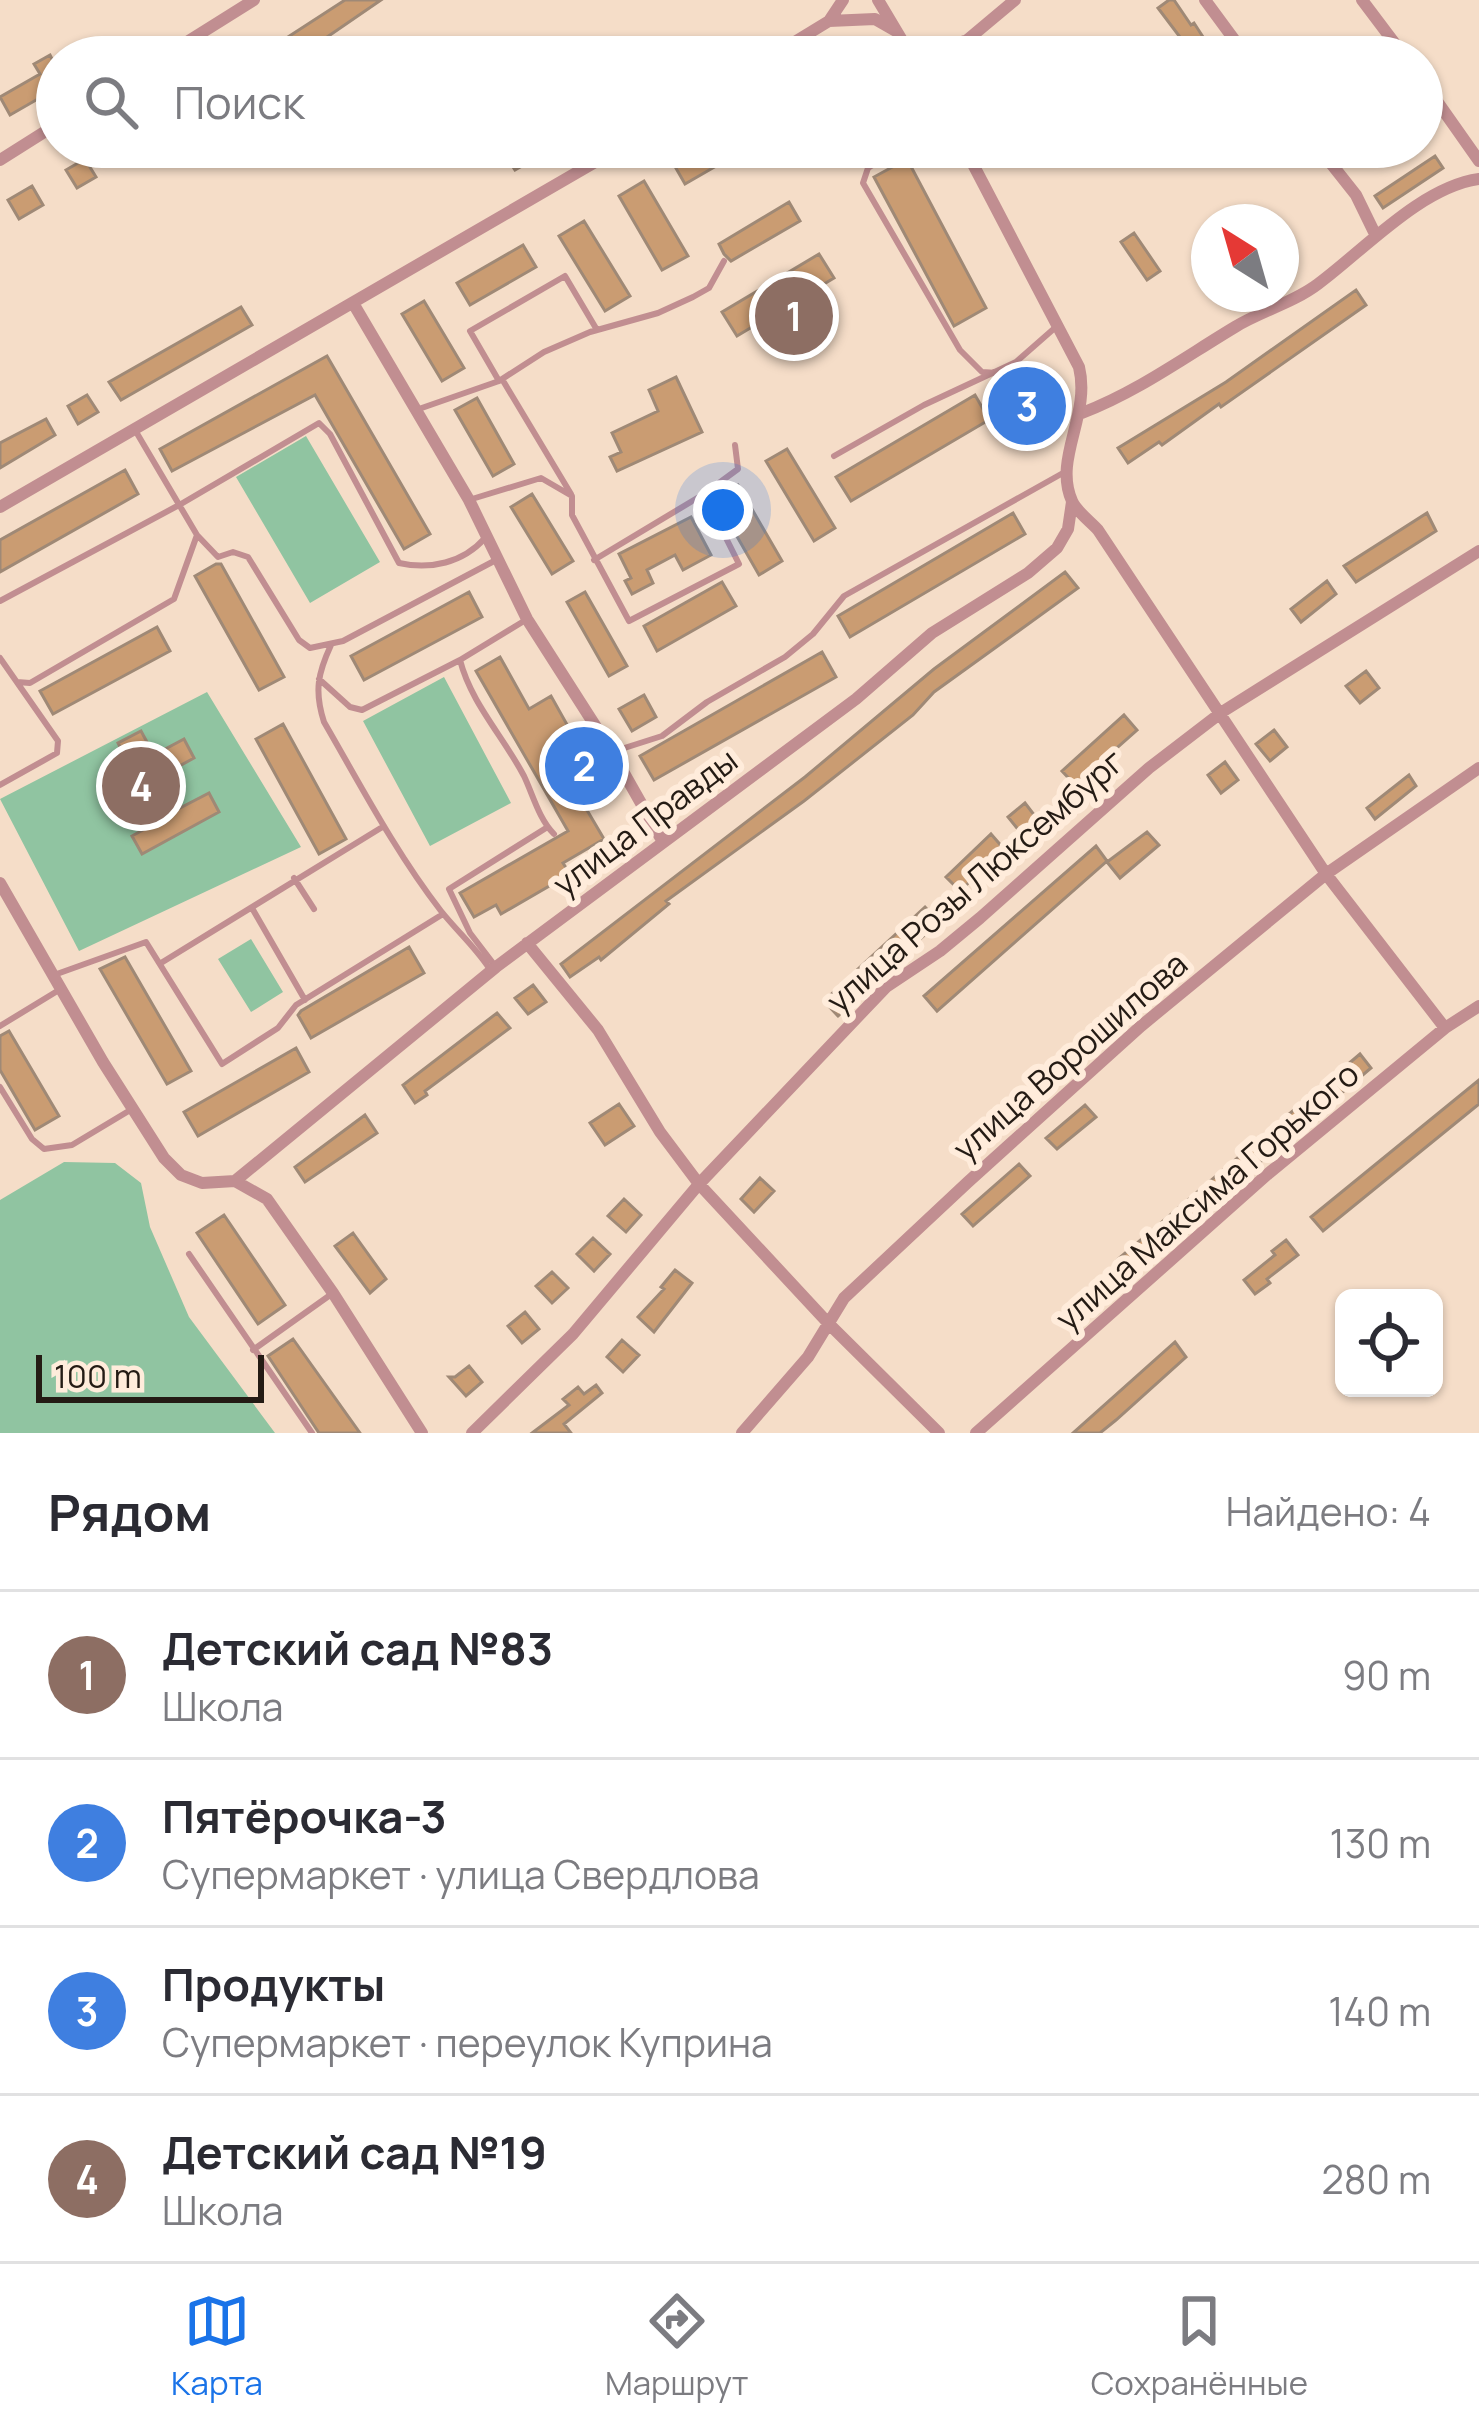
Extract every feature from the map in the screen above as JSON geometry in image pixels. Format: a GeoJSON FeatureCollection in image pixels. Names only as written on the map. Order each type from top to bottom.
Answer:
{"type":"FeatureCollection","features":[{"type":"Feature","properties":{"kind":"street"},"geometry":{"type":"LineString","coordinates":[[197,36],[254,0]]}},
{"type":"Feature","properties":{"kind":"street"},"geometry":{"type":"LineString","coordinates":[[805,36],[829,22],[843,0]]}},
{"type":"Feature","properties":{"kind":"street"},"geometry":{"type":"LineString","coordinates":[[878,0],[899,36]]}},
{"type":"Feature","properties":{"kind":"street"},"geometry":{"type":"LineString","coordinates":[[972,36],[1015,0]]}},
{"type":"Feature","properties":{"kind":"street"},"geometry":{"type":"LineString","coordinates":[[1204,0],[1231,36]]}},
{"type":"Feature","properties":{"kind":"street"},"geometry":{"type":"LineString","coordinates":[[1363,0],[1390,36]]}},
{"type":"Feature","properties":{"kind":"street"},"geometry":{"type":"LineString","coordinates":[[829,22],[875,19],[896,31]]}},
{"type":"Feature","properties":{"kind":"street"},"geometry":{"type":"LineString","coordinates":[[1443,110],[1479,161]]}},
{"type":"Feature","properties":{"kind":"street"},"geometry":{"type":"LineString","coordinates":[[0,160],[36,137]]}},
{"type":"Feature","properties":{"kind":"street"},"geometry":{"type":"LineString","coordinates":[[0,507],[585,168]]}},
{"type":"Feature","properties":{"kind":"street"},"geometry":{"type":"LineString","coordinates":[[975,168],[1079,367],[1084,388],[1082,413],[1071,438],[1072,502],[1098,530],[1326,874],[1445,1028]]}},
{"type":"Feature","properties":{"kind":"street"},"geometry":{"type":"LineString","coordinates":[[1335,168],[1356,195],[1376,236]]}},
{"type":"Feature","properties":{"kind":"street"},"geometry":{"type":"LineString","coordinates":[[1082,413],[1313,288],[1440,191],[1479,179]]}},
{"type":"Feature","properties":{"kind":"street"},"geometry":{"type":"LineString","coordinates":[[353,303],[469,500],[527,619],[663,842]]}},
{"type":"Feature","properties":{"kind":"street","name":"улица Правды"},"geometry":{"type":"LineString","coordinates":[[235,1181],[527,943],[856,699],[932,633],[1028,573],[1057,548],[1068,529],[1072,502]]}},
{"type":"Feature","properties":{"kind":"street","name":"улица Розы Люксембург"},"geometry":{"type":"LineString","coordinates":[[472,1433],[573,1334],[700,1184],[886,987],[980,918],[1149,768],[1222,712],[1479,551]]}},
{"type":"Feature","properties":{"kind":"street","name":"улица Ворошилова"},"geometry":{"type":"LineString","coordinates":[[742,1433],[808,1357],[844,1298],[1002,1151],[1141,1026],[1326,874],[1479,767]]}},
{"type":"Feature","properties":{"kind":"street"},"geometry":{"type":"LineString","coordinates":[[0,883],[164,1158],[181,1175],[202,1183],[235,1181],[267,1199]]}},
{"type":"Feature","properties":{"kind":"street"},"geometry":{"type":"LineString","coordinates":[[527,943],[598,1030],[660,1132],[700,1184],[829,1324],[939,1433]]}},
{"type":"Feature","properties":{"kind":"street","name":"улица Максима Горького"},"geometry":{"type":"LineString","coordinates":[[976,1433],[1269,1173],[1445,1028],[1479,1006]]}},
{"type":"Feature","properties":{"kind":"street"},"geometry":{"type":"LineString","coordinates":[[258,1165],[257,1178],[267,1199],[422,1433]]}},
{"type":"Feature","properties":{"kind":"lane"},"geometry":{"type":"LineString","coordinates":[[868,168],[862,183],[960,350],[982,372],[997,373]]}},
{"type":"Feature","properties":{"kind":"lane"},"geometry":{"type":"LineString","coordinates":[[416,410],[501,380],[544,352],[597,330],[658,313],[693,297],[709,288],[724,261]]}},
{"type":"Feature","properties":{"kind":"lane"},"geometry":{"type":"LineString","coordinates":[[597,330],[565,276],[470,332],[572,496],[572,515],[629,621],[739,563],[704,494]]}},
{"type":"Feature","properties":{"kind":"lane"},"geometry":{"type":"LineString","coordinates":[[834,456],[924,405],[1016,362],[1058,326]]}},
{"type":"Feature","properties":{"kind":"lane"},"geometry":{"type":"LineString","coordinates":[[0,601],[319,423],[330,434],[399,563],[438,566],[476,549],[485,538]]}},
{"type":"Feature","properties":{"kind":"lane"},"geometry":{"type":"LineString","coordinates":[[135,430],[197,536],[218,557],[233,552],[248,557],[299,640],[310,648],[331,645],[390,619],[497,560]]}},
{"type":"Feature","properties":{"kind":"lane"},"geometry":{"type":"LineString","coordinates":[[594,560],[738,469],[735,445]]}},
{"type":"Feature","properties":{"kind":"lane"},"geometry":{"type":"LineString","coordinates":[[612,752],[662,736],[707,702],[785,657],[814,634],[844,596],[1068,471]]}},
{"type":"Feature","properties":{"kind":"lane"},"geometry":{"type":"LineString","coordinates":[[469,500],[541,478],[572,496]]}},
{"type":"Feature","properties":{"kind":"lane"},"geometry":{"type":"LineString","coordinates":[[17,682],[30,683],[174,599],[197,536]]}},
{"type":"Feature","properties":{"kind":"lane"},"geometry":{"type":"LineString","coordinates":[[317,678],[350,706],[362,710],[514,631],[527,619]]}},
{"type":"Feature","properties":{"kind":"lane"},"geometry":{"type":"LineString","coordinates":[[331,645],[317,678],[323,722],[443,914],[494,969]]}},
{"type":"Feature","properties":{"kind":"lane"},"geometry":{"type":"LineString","coordinates":[[0,658],[58,741],[57,753],[0,785]]}},
{"type":"Feature","properties":{"kind":"lane"},"geometry":{"type":"LineString","coordinates":[[460,660],[466,685],[523,774],[554,834]]}},
{"type":"Feature","properties":{"kind":"lane"},"geometry":{"type":"LineString","coordinates":[[161,962],[384,826]]}},
{"type":"Feature","properties":{"kind":"lane"},"geometry":{"type":"LineString","coordinates":[[494,969],[449,889],[547,827]]}},
{"type":"Feature","properties":{"kind":"lane"},"geometry":{"type":"LineString","coordinates":[[294,878],[314,909]]}},
{"type":"Feature","properties":{"kind":"lane"},"geometry":{"type":"LineString","coordinates":[[251,908],[305,1000]]}},
{"type":"Feature","properties":{"kind":"lane"},"geometry":{"type":"LineString","coordinates":[[54,975],[146,942],[222,1064],[278,1028],[305,1000],[443,914]]}},
{"type":"Feature","properties":{"kind":"lane"},"geometry":{"type":"LineString","coordinates":[[0,1026],[62,988]]}},
{"type":"Feature","properties":{"kind":"lane"},"geometry":{"type":"LineString","coordinates":[[0,1087],[32,1139],[44,1149],[72,1145],[132,1109]]}},
{"type":"Feature","properties":{"kind":"lane"},"geometry":{"type":"LineString","coordinates":[[189,1254],[312,1433]]}},
{"type":"Feature","properties":{"kind":"lane"},"geometry":{"type":"LineString","coordinates":[[254,1350],[333,1293]]}},
{"type":"Feature","properties":{"kind":"green space"},"geometry":{"type":"Polygon","coordinates":[[[306,436],[380,562],[310,603],[236,477],[306,436]]]}},
{"type":"Feature","properties":{"kind":"green space"},"geometry":{"type":"Polygon","coordinates":[[[444,677],[511,803],[430,846],[363,721],[444,677]]]}},
{"type":"Feature","properties":{"kind":"green space"},"geometry":{"type":"Polygon","coordinates":[[[207,692],[301,847],[79,951],[0,799],[207,692]]]}},
{"type":"Feature","properties":{"kind":"green space"},"geometry":{"type":"Polygon","coordinates":[[[251,939],[283,992],[251,1012],[218,959],[251,939]]]}},
{"type":"Feature","properties":{"kind":"green space"},"geometry":{"type":"Polygon","coordinates":[[[64,1162],[115,1163],[141,1183],[150,1227],[189,1317],[275,1433],[0,1433],[0,1200],[64,1162]]]}},
{"type":"Feature","properties":{"kind":"building"},"geometry":{"type":"Polygon","coordinates":[[[345,0],[381,0],[329,36],[289,36],[345,0]]]}},
{"type":"Feature","properties":{"kind":"building"},"geometry":{"type":"Polygon","coordinates":[[[1174,0],[1202,36],[1179,36],[1158,8],[1174,0]]]}},
{"type":"Feature","properties":{"kind":"building"},"geometry":{"type":"Polygon","coordinates":[[[36,76],[36,100],[10,115],[0,97],[36,76]]]}},
{"type":"Feature","properties":{"kind":"building"},"geometry":{"type":"Polygon","coordinates":[[[90,168],[96,177],[77,188],[66,170],[90,168]]]}},
{"type":"Feature","properties":{"kind":"building"},"geometry":{"type":"Polygon","coordinates":[[[676,168],[713,168],[685,184],[676,168]]]}},
{"type":"Feature","properties":{"kind":"building"},"geometry":{"type":"Polygon","coordinates":[[[890,168],[912,168],[986,308],[954,326],[874,177],[890,168]]]}},
{"type":"Feature","properties":{"kind":"building"},"geometry":{"type":"Polygon","coordinates":[[[1417,168],[1443,168],[1383,208],[1375,196],[1417,168]]]}},
{"type":"Feature","properties":{"kind":"building"},"geometry":{"type":"Polygon","coordinates":[[[644,181],[688,256],[662,270],[619,196],[644,181]]]}},
{"type":"Feature","properties":{"kind":"building"},"geometry":{"type":"Polygon","coordinates":[[[32,186],[43,205],[19,219],[8,200],[32,186]]]}},
{"type":"Feature","properties":{"kind":"building"},"geometry":{"type":"Polygon","coordinates":[[[789,202],[800,221],[731,261],[724,254],[719,244],[789,202]]]}},
{"type":"Feature","properties":{"kind":"building"},"geometry":{"type":"Polygon","coordinates":[[[584,221],[630,296],[605,311],[559,236],[584,221]]]}},
{"type":"Feature","properties":{"kind":"building"},"geometry":{"type":"Polygon","coordinates":[[[1134,233],[1160,271],[1147,280],[1121,242],[1134,233]]]}},
{"type":"Feature","properties":{"kind":"building"},"geometry":{"type":"Polygon","coordinates":[[[523,245],[536,267],[470,305],[457,283],[523,245]]]}},
{"type":"Feature","properties":{"kind":"building"},"geometry":{"type":"Polygon","coordinates":[[[819,254],[834,278],[737,336],[722,312],[819,254]]]}},
{"type":"Feature","properties":{"kind":"building"},"geometry":{"type":"Polygon","coordinates":[[[1356,290],[1366,305],[1221,407],[1219,404],[1128,463],[1118,448],[1226,382],[1356,290]]]}},
{"type":"Feature","properties":{"kind":"building"},"geometry":{"type":"Polygon","coordinates":[[[424,301],[464,368],[442,381],[402,314],[424,301]]]}},
{"type":"Feature","properties":{"kind":"building"},"geometry":{"type":"Polygon","coordinates":[[[241,307],[252,325],[121,400],[109,382],[241,307]]]}},
{"type":"Feature","properties":{"kind":"building"},"geometry":{"type":"Polygon","coordinates":[[[327,356],[430,534],[404,549],[315,395],[172,471],[160,449],[327,356]]]}},
{"type":"Feature","properties":{"kind":"building"},"geometry":{"type":"Polygon","coordinates":[[[676,377],[702,432],[617,471],[610,457],[621,452],[612,433],[658,411],[649,390],[676,377]]]}},
{"type":"Feature","properties":{"kind":"building"},"geometry":{"type":"Polygon","coordinates":[[[1035,379],[1051,406],[1013,428],[1004,411],[851,501],[836,477],[975,395],[983,409],[1035,379]]]}},
{"type":"Feature","properties":{"kind":"building"},"geometry":{"type":"Polygon","coordinates":[[[87,395],[98,412],[78,424],[68,406],[87,395]]]}},
{"type":"Feature","properties":{"kind":"building"},"geometry":{"type":"Polygon","coordinates":[[[477,398],[514,464],[493,476],[455,410],[477,398]]]}},
{"type":"Feature","properties":{"kind":"building"},"geometry":{"type":"Polygon","coordinates":[[[46,419],[55,435],[0,468],[0,443],[46,419]]]}},
{"type":"Feature","properties":{"kind":"building"},"geometry":{"type":"Polygon","coordinates":[[[787,449],[835,528],[814,541],[766,461],[787,449]]]}},
{"type":"Feature","properties":{"kind":"building"},"geometry":{"type":"Polygon","coordinates":[[[125,470],[138,494],[0,572],[0,540],[125,470]]]}},
{"type":"Feature","properties":{"kind":"building"},"geometry":{"type":"Polygon","coordinates":[[[738,485],[782,561],[759,575],[715,498],[738,485]]]}},
{"type":"Feature","properties":{"kind":"building"},"geometry":{"type":"Polygon","coordinates":[[[532,494],[573,561],[552,574],[511,507],[532,494]]]}},
{"type":"Feature","properties":{"kind":"building"},"geometry":{"type":"Polygon","coordinates":[[[1013,513],[1025,534],[850,637],[838,616],[1013,513]]]}},
{"type":"Feature","properties":{"kind":"building"},"geometry":{"type":"Polygon","coordinates":[[[1427,513],[1436,531],[1356,582],[1344,566],[1427,513]]]}},
{"type":"Feature","properties":{"kind":"building"},"geometry":{"type":"Polygon","coordinates":[[[691,517],[711,555],[683,570],[675,555],[647,570],[653,583],[632,594],[625,581],[631,578],[619,554],[691,517]]]}},
{"type":"Feature","properties":{"kind":"building"},"geometry":{"type":"Polygon","coordinates":[[[221,564],[284,677],[259,690],[195,576],[221,564]]]}},
{"type":"Feature","properties":{"kind":"building"},"geometry":{"type":"Polygon","coordinates":[[[1065,572],[1078,588],[934,692],[913,715],[804,801],[666,901],[669,904],[601,960],[570,977],[561,964],[805,777],[934,669],[1065,572]]]}},
{"type":"Feature","properties":{"kind":"building"},"geometry":{"type":"Polygon","coordinates":[[[1327,581],[1336,594],[1301,622],[1291,609],[1327,581]]]}},
{"type":"Feature","properties":{"kind":"building"},"geometry":{"type":"Polygon","coordinates":[[[722,582],[736,606],[657,651],[644,626],[722,582]]]}},
{"type":"Feature","properties":{"kind":"building"},"geometry":{"type":"Polygon","coordinates":[[[469,592],[482,617],[364,680],[351,656],[469,592]]]}},
{"type":"Feature","properties":{"kind":"building"},"geometry":{"type":"Polygon","coordinates":[[[585,592],[627,666],[609,676],[567,602],[585,592]]]}},
{"type":"Feature","properties":{"kind":"building"},"geometry":{"type":"Polygon","coordinates":[[[157,627],[170,651],[53,714],[40,691],[157,627]]]}},
{"type":"Feature","properties":{"kind":"building"},"geometry":{"type":"Polygon","coordinates":[[[822,652],[836,677],[654,780],[640,756],[822,652]]]}},
{"type":"Feature","properties":{"kind":"building"},"geometry":{"type":"Polygon","coordinates":[[[500,657],[529,709],[551,696],[593,771],[571,783],[604,839],[563,863],[570,874],[501,914],[496,905],[474,917],[460,893],[568,831],[476,671],[500,657]]]}},
{"type":"Feature","properties":{"kind":"building"},"geometry":{"type":"Polygon","coordinates":[[[1366,671],[1379,688],[1360,703],[1346,686],[1366,671]]]}},
{"type":"Feature","properties":{"kind":"building"},"geometry":{"type":"Polygon","coordinates":[[[644,695],[656,717],[632,731],[619,709],[644,695]]]}},
{"type":"Feature","properties":{"kind":"building"},"geometry":{"type":"Polygon","coordinates":[[[1124,715],[1137,730],[1075,785],[1062,771],[1124,715]]]}},
{"type":"Feature","properties":{"kind":"building"},"geometry":{"type":"Polygon","coordinates":[[[283,724],[346,839],[319,854],[256,739],[283,724]]]}},
{"type":"Feature","properties":{"kind":"building"},"geometry":{"type":"Polygon","coordinates":[[[1274,730],[1287,747],[1270,761],[1256,744],[1274,730]]]}},
{"type":"Feature","properties":{"kind":"building"},"geometry":{"type":"Polygon","coordinates":[[[141,731],[154,755],[184,739],[194,758],[163,775],[180,808],[209,793],[219,812],[142,854],[132,836],[161,820],[144,788],[114,804],[102,780],[129,765],[118,743],[141,731]]]}},
{"type":"Feature","properties":{"kind":"building"},"geometry":{"type":"Polygon","coordinates":[[[1225,762],[1238,780],[1221,793],[1208,775],[1225,762]]]}},
{"type":"Feature","properties":{"kind":"building"},"geometry":{"type":"Polygon","coordinates":[[[1409,775],[1416,786],[1375,819],[1367,808],[1409,775]]]}},
{"type":"Feature","properties":{"kind":"building"},"geometry":{"type":"Polygon","coordinates":[[[1025,803],[1038,820],[1021,833],[1008,817],[1025,803]]]}},
{"type":"Feature","properties":{"kind":"building"},"geometry":{"type":"Polygon","coordinates":[[[1147,832],[1159,845],[1120,878],[1107,862],[1147,832]]]}},
{"type":"Feature","properties":{"kind":"building"},"geometry":{"type":"Polygon","coordinates":[[[991,834],[1004,849],[960,891],[946,877],[991,834]]]}},
{"type":"Feature","properties":{"kind":"building"},"geometry":{"type":"Polygon","coordinates":[[[1096,846],[1107,861],[937,1011],[924,996],[1096,846]]]}},
{"type":"Feature","properties":{"kind":"building"},"geometry":{"type":"Polygon","coordinates":[[[925,907],[939,922],[872,983],[858,969],[925,907]]]}},
{"type":"Feature","properties":{"kind":"building"},"geometry":{"type":"Polygon","coordinates":[[[409,947],[424,973],[311,1038],[298,1015],[301,1011],[409,947]]]}},
{"type":"Feature","properties":{"kind":"building"},"geometry":{"type":"Polygon","coordinates":[[[125,957],[191,1071],[167,1084],[100,969],[125,957]]]}},
{"type":"Feature","properties":{"kind":"building"},"geometry":{"type":"Polygon","coordinates":[[[533,985],[546,1002],[528,1014],[515,998],[533,985]]]}},
{"type":"Feature","properties":{"kind":"building"},"geometry":{"type":"Polygon","coordinates":[[[841,985],[855,1000],[838,1016],[824,1001],[841,985]]]}},
{"type":"Feature","properties":{"kind":"building"},"geometry":{"type":"Polygon","coordinates":[[[497,1013],[510,1028],[415,1103],[403,1085],[497,1013]]]}},
{"type":"Feature","properties":{"kind":"building"},"geometry":{"type":"Polygon","coordinates":[[[9,1031],[59,1116],[35,1130],[0,1070],[0,1036],[9,1031]]]}},
{"type":"Feature","properties":{"kind":"building"},"geometry":{"type":"Polygon","coordinates":[[[296,1048],[309,1072],[198,1136],[184,1112],[296,1048]]]}},
{"type":"Feature","properties":{"kind":"building"},"geometry":{"type":"Polygon","coordinates":[[[1360,1054],[1371,1068],[1128,1274],[1117,1260],[1360,1054]]]}},
{"type":"Feature","properties":{"kind":"building"},"geometry":{"type":"Polygon","coordinates":[[[1479,1080],[1479,1104],[1323,1231],[1311,1217],[1479,1080]]]}},
{"type":"Feature","properties":{"kind":"building"},"geometry":{"type":"Polygon","coordinates":[[[619,1104],[634,1126],[605,1145],[590,1123],[619,1104]]]}},
{"type":"Feature","properties":{"kind":"building"},"geometry":{"type":"Polygon","coordinates":[[[1085,1105],[1096,1117],[1057,1149],[1046,1138],[1085,1105]]]}},
{"type":"Feature","properties":{"kind":"building"},"geometry":{"type":"Polygon","coordinates":[[[365,1115],[377,1133],[305,1182],[295,1167],[365,1115]]]}},
{"type":"Feature","properties":{"kind":"building"},"geometry":{"type":"Polygon","coordinates":[[[1019,1164],[1030,1176],[973,1226],[962,1214],[1019,1164]]]}},
{"type":"Feature","properties":{"kind":"building"},"geometry":{"type":"Polygon","coordinates":[[[760,1178],[774,1191],[754,1212],[741,1199],[760,1178]]]}},
{"type":"Feature","properties":{"kind":"building"},"geometry":{"type":"Polygon","coordinates":[[[624,1199],[641,1215],[626,1232],[608,1216],[624,1199]]]}},
{"type":"Feature","properties":{"kind":"building"},"geometry":{"type":"Polygon","coordinates":[[[224,1215],[285,1305],[258,1324],[197,1233],[224,1215]]]}},
{"type":"Feature","properties":{"kind":"building"},"geometry":{"type":"Polygon","coordinates":[[[353,1233],[386,1279],[370,1293],[335,1246],[353,1233]]]}},
{"type":"Feature","properties":{"kind":"building"},"geometry":{"type":"Polygon","coordinates":[[[593,1238],[610,1254],[594,1271],[577,1254],[593,1238]]]}},
{"type":"Feature","properties":{"kind":"building"},"geometry":{"type":"Polygon","coordinates":[[[1286,1240],[1298,1255],[1255,1294],[1244,1280],[1286,1240]]]}},
{"type":"Feature","properties":{"kind":"building"},"geometry":{"type":"Polygon","coordinates":[[[675,1270],[692,1283],[654,1332],[638,1317],[675,1270]]]}},
{"type":"Feature","properties":{"kind":"building"},"geometry":{"type":"Polygon","coordinates":[[[552,1272],[568,1288],[552,1303],[536,1286],[552,1272]]]}},
{"type":"Feature","properties":{"kind":"building"},"geometry":{"type":"Polygon","coordinates":[[[525,1312],[539,1329],[522,1343],[508,1326],[525,1312]]]}},
{"type":"Feature","properties":{"kind":"building"},"geometry":{"type":"Polygon","coordinates":[[[293,1339],[360,1433],[319,1433],[268,1356],[293,1339]]]}},
{"type":"Feature","properties":{"kind":"building"},"geometry":{"type":"Polygon","coordinates":[[[622,1340],[639,1355],[623,1372],[607,1357],[622,1340]]]}},
{"type":"Feature","properties":{"kind":"building"},"geometry":{"type":"Polygon","coordinates":[[[1175,1342],[1186,1357],[1116,1420],[1100,1433],[1073,1433],[1175,1342]]]}},
{"type":"Feature","properties":{"kind":"building"},"geometry":{"type":"Polygon","coordinates":[[[469,1366],[482,1382],[466,1396],[449,1377],[469,1366]]]}},
{"type":"Feature","properties":{"kind":"building"},"geometry":{"type":"Polygon","coordinates":[[[596,1385],[602,1393],[564,1424],[571,1433],[532,1433],[569,1405],[563,1399],[578,1387],[584,1394],[596,1385]]]}},
{"type":"Feature","properties":{"kind":"place","name":"Детский сад №83"},"geometry":{"type":"Point","coordinates":[794,316]}},
{"type":"Feature","properties":{"kind":"place","name":"Продукты"},"geometry":{"type":"Point","coordinates":[1027,406]}},
{"type":"Feature","properties":{"kind":"place","name":"Пятёрочка-3"},"geometry":{"type":"Point","coordinates":[584,766]}},
{"type":"Feature","properties":{"kind":"place","name":"Детский сад №19"},"geometry":{"type":"Point","coordinates":[141,786]}}]}
